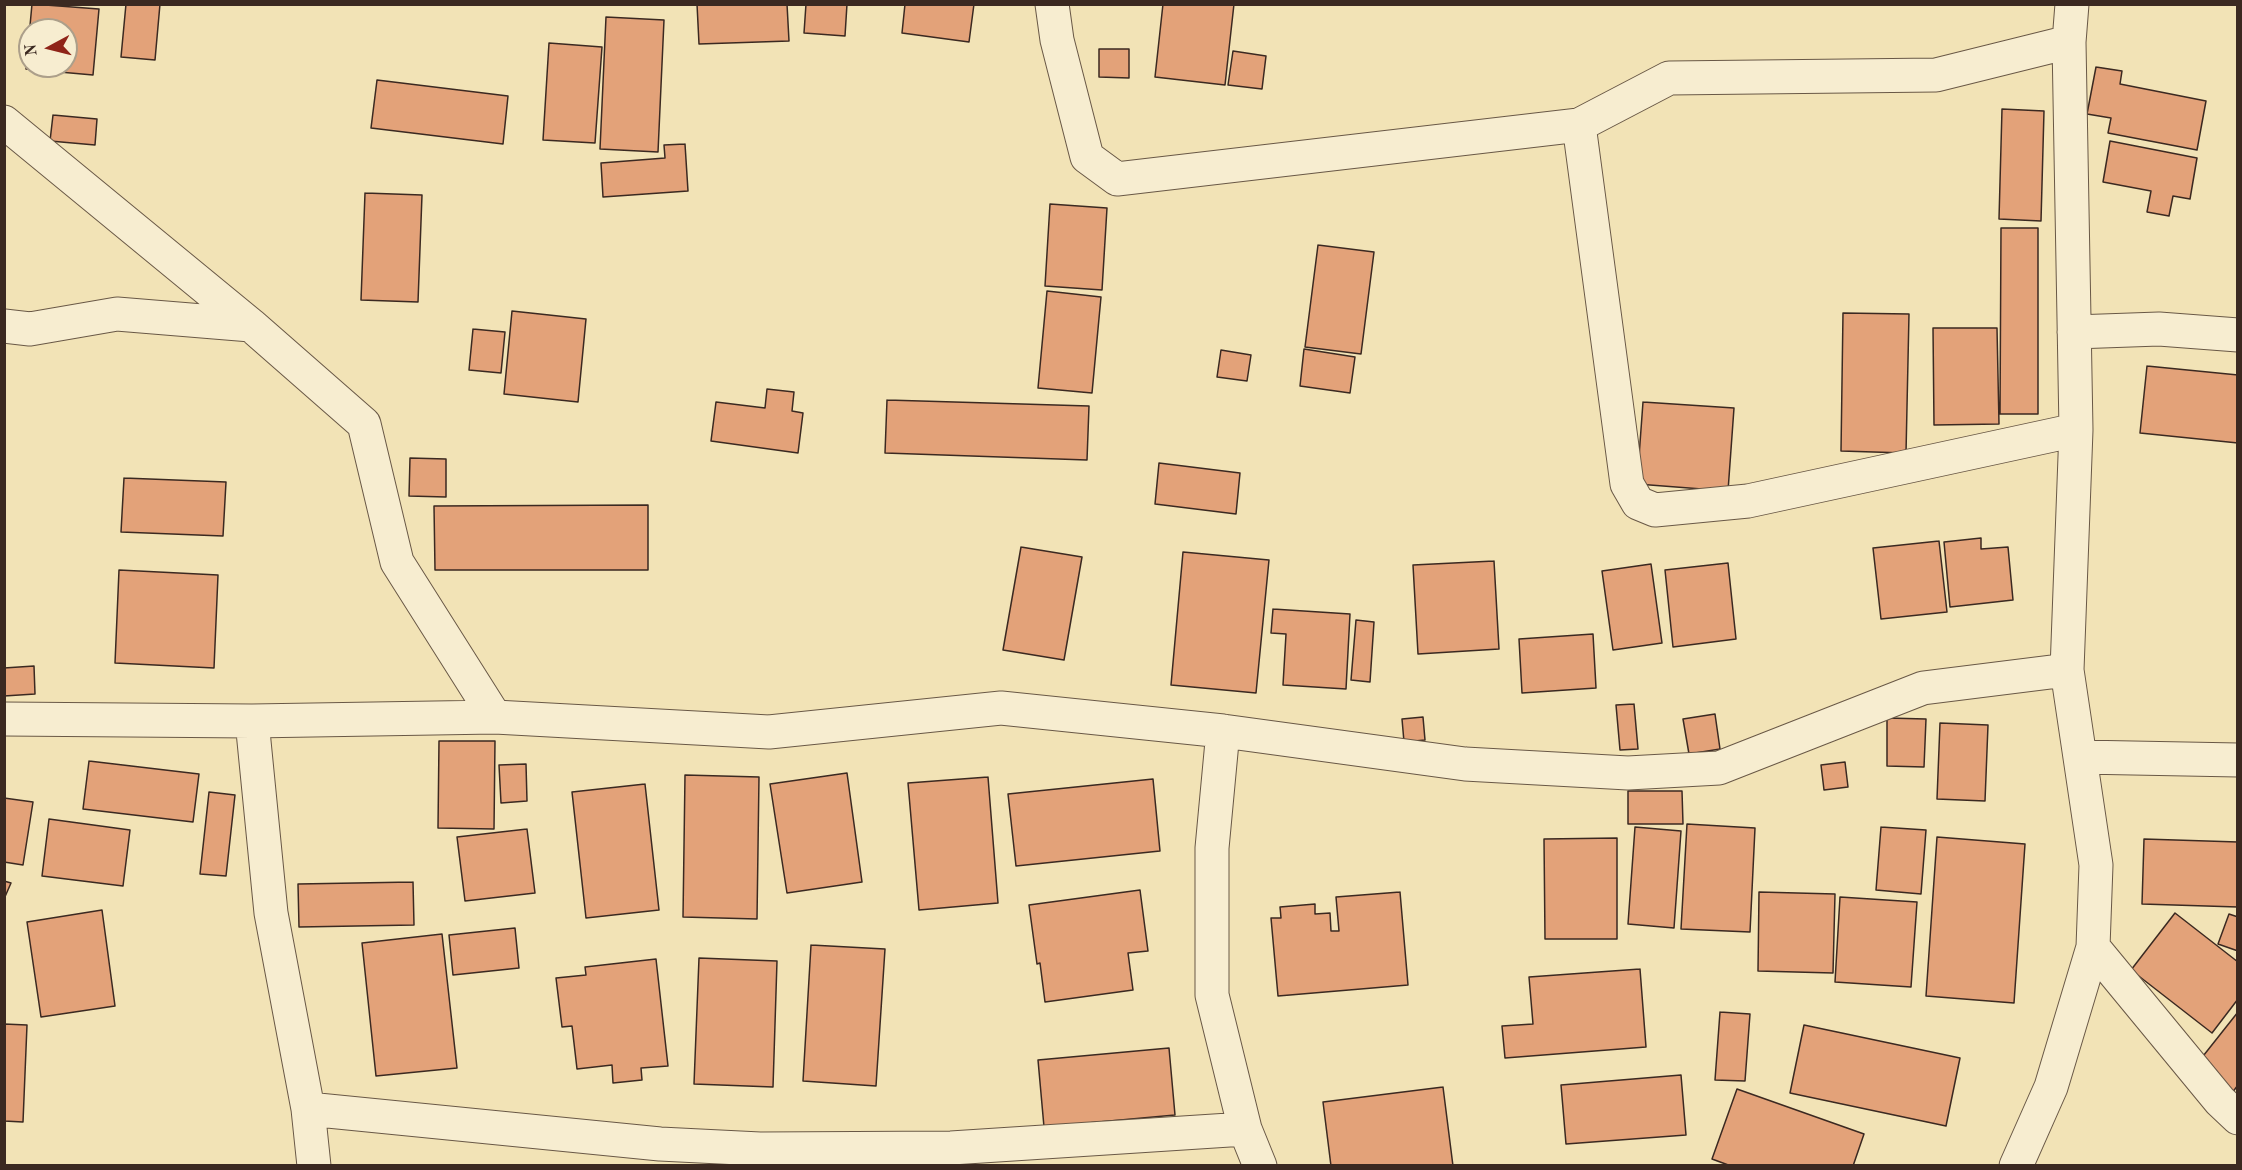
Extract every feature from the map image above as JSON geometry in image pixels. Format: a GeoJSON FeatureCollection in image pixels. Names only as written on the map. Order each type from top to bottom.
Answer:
{"type":"FeatureCollection","features":[{"type":"Feature","properties":{"kind":"street"},"geometry":{"type":"LineString","coordinates":[[1052,4],[1057,40],[1087,157],[1117,179],[1579,125],[1669,78],[1936,75],[2068,42]]}},
{"type":"Feature","properties":{"kind":"street"},"geometry":{"type":"LineString","coordinates":[[2016,1166],[2051,1087],[2093,947],[2096,865],[2067,670],[2076,430],[2068,42],[2072,4]]}},
{"type":"Feature","properties":{"kind":"street"},"geometry":{"type":"LineString","coordinates":[[4,122],[251,325],[364,424],[397,562],[495,717]]}},
{"type":"Feature","properties":{"kind":"street"},"geometry":{"type":"LineString","coordinates":[[1579,125],[1627,484],[1638,503],[1655,510],[1748,501],[2076,430]]}},
{"type":"Feature","properties":{"kind":"street"},"geometry":{"type":"LineString","coordinates":[[4,326],[30,329],[117,314],[251,325]]}},
{"type":"Feature","properties":{"kind":"street"},"geometry":{"type":"LineString","coordinates":[[2074,332],[2159,328],[2238,335]]}},
{"type":"Feature","properties":{"kind":"street"},"geometry":{"type":"LineString","coordinates":[[4,719],[252,721],[495,717],[769,732],[1001,708],[1223,731],[1465,764],[1628,773],[1719,768],[1923,688],[2067,670]]}},
{"type":"Feature","properties":{"kind":"street"},"geometry":{"type":"LineString","coordinates":[[252,721],[272,913],[308,1109],[314,1166]]}},
{"type":"Feature","properties":{"kind":"street"},"geometry":{"type":"LineString","coordinates":[[1223,731],[1212,848],[1212,995],[1245,1129],[1260,1166]]}},
{"type":"Feature","properties":{"kind":"street"},"geometry":{"type":"LineString","coordinates":[[2080,757],[2238,760]]}},
{"type":"Feature","properties":{"kind":"street"},"geometry":{"type":"LineString","coordinates":[[2093,947],[2220,1101],[2238,1118]]}},
{"type":"Feature","properties":{"kind":"street"},"geometry":{"type":"LineString","coordinates":[[308,1109],[660,1144],[761,1157],[951,1148],[1245,1129]]}},
{"type":"Feature","properties":{"kind":"building"},"geometry":{"type":"Polygon","coordinates":[[[32,4],[99,9],[93,75],[78,74],[78,18],[31,18],[32,4]]]}},
{"type":"Feature","properties":{"kind":"building"},"geometry":{"type":"Polygon","coordinates":[[[126,4],[160,4],[155,60],[121,57],[126,4]]]}},
{"type":"Feature","properties":{"kind":"building"},"geometry":{"type":"Polygon","coordinates":[[[697,4],[787,4],[789,41],[699,44],[697,4]]]}},
{"type":"Feature","properties":{"kind":"building"},"geometry":{"type":"Polygon","coordinates":[[[806,4],[847,4],[845,36],[804,33],[806,4]]]}},
{"type":"Feature","properties":{"kind":"building"},"geometry":{"type":"Polygon","coordinates":[[[905,4],[974,4],[969,42],[902,33],[905,4]]]}},
{"type":"Feature","properties":{"kind":"building"},"geometry":{"type":"Polygon","coordinates":[[[1163,4],[1234,4],[1225,85],[1155,77],[1163,4]]]}},
{"type":"Feature","properties":{"kind":"building"},"geometry":{"type":"Polygon","coordinates":[[[606,17],[664,20],[658,152],[600,149],[606,17]]]}},
{"type":"Feature","properties":{"kind":"building"},"geometry":{"type":"Polygon","coordinates":[[[549,43],[602,47],[595,143],[543,140],[549,43]]]}},
{"type":"Feature","properties":{"kind":"building"},"geometry":{"type":"Polygon","coordinates":[[[1099,49],[1129,49],[1129,78],[1099,77],[1099,49]]]}},
{"type":"Feature","properties":{"kind":"building"},"geometry":{"type":"Polygon","coordinates":[[[1233,51],[1266,56],[1262,89],[1228,85],[1233,51]]]}},
{"type":"Feature","properties":{"kind":"building"},"geometry":{"type":"Polygon","coordinates":[[[2096,67],[2122,71],[2120,84],[2206,101],[2197,150],[2108,133],[2111,118],[2087,114],[2096,67]]]}},
{"type":"Feature","properties":{"kind":"building"},"geometry":{"type":"Polygon","coordinates":[[[377,80],[508,96],[503,144],[371,128],[377,80]]]}},
{"type":"Feature","properties":{"kind":"building"},"geometry":{"type":"Polygon","coordinates":[[[2002,109],[2044,111],[2041,221],[1999,219],[2002,109]]]}},
{"type":"Feature","properties":{"kind":"building"},"geometry":{"type":"Polygon","coordinates":[[[53,115],[97,119],[95,145],[50,141],[53,115]]]}},
{"type":"Feature","properties":{"kind":"building"},"geometry":{"type":"Polygon","coordinates":[[[2110,141],[2197,158],[2190,199],[2173,196],[2169,216],[2147,212],[2151,191],[2103,182],[2110,141]]]}},
{"type":"Feature","properties":{"kind":"building"},"geometry":{"type":"Polygon","coordinates":[[[685,144],[688,191],[603,197],[601,163],[665,158],[664,145],[685,144]]]}},
{"type":"Feature","properties":{"kind":"building"},"geometry":{"type":"Polygon","coordinates":[[[365,193],[422,195],[418,302],[361,300],[365,193]]]}},
{"type":"Feature","properties":{"kind":"building"},"geometry":{"type":"Polygon","coordinates":[[[1050,204],[1107,208],[1102,290],[1045,286],[1050,204]]]}},
{"type":"Feature","properties":{"kind":"building"},"geometry":{"type":"Polygon","coordinates":[[[2001,228],[2038,228],[2038,414],[2000,414],[2001,228]]]}},
{"type":"Feature","properties":{"kind":"building"},"geometry":{"type":"Polygon","coordinates":[[[1318,245],[1374,252],[1361,354],[1305,347],[1318,245]]]}},
{"type":"Feature","properties":{"kind":"building"},"geometry":{"type":"Polygon","coordinates":[[[1047,291],[1101,297],[1092,393],[1038,388],[1047,291]]]}},
{"type":"Feature","properties":{"kind":"building"},"geometry":{"type":"Polygon","coordinates":[[[512,311],[586,319],[578,402],[504,394],[512,311]]]}},
{"type":"Feature","properties":{"kind":"building"},"geometry":{"type":"Polygon","coordinates":[[[1843,313],[1909,314],[1906,453],[1841,451],[1843,313]]]}},
{"type":"Feature","properties":{"kind":"building"},"geometry":{"type":"Polygon","coordinates":[[[1933,328],[1997,328],[1999,424],[1934,425],[1933,328]]]}},
{"type":"Feature","properties":{"kind":"building"},"geometry":{"type":"Polygon","coordinates":[[[473,329],[505,332],[501,373],[469,370],[473,329]]]}},
{"type":"Feature","properties":{"kind":"building"},"geometry":{"type":"Polygon","coordinates":[[[1304,349],[1355,357],[1350,393],[1300,386],[1304,349]]]}},
{"type":"Feature","properties":{"kind":"building"},"geometry":{"type":"Polygon","coordinates":[[[1221,350],[1251,355],[1247,381],[1217,377],[1221,350]]]}},
{"type":"Feature","properties":{"kind":"building"},"geometry":{"type":"Polygon","coordinates":[[[2147,366],[2238,375],[2238,443],[2140,433],[2147,366]]]}},
{"type":"Feature","properties":{"kind":"building"},"geometry":{"type":"Polygon","coordinates":[[[767,389],[794,392],[792,411],[803,413],[798,453],[711,441],[716,402],[765,408],[767,389]]]}},
{"type":"Feature","properties":{"kind":"building"},"geometry":{"type":"Polygon","coordinates":[[[887,400],[1089,406],[1087,460],[885,453],[887,400]]]}},
{"type":"Feature","properties":{"kind":"building"},"geometry":{"type":"Polygon","coordinates":[[[1643,402],[1734,408],[1728,491],[1637,484],[1643,402]]]}},
{"type":"Feature","properties":{"kind":"building"},"geometry":{"type":"Polygon","coordinates":[[[410,458],[446,459],[446,497],[409,496],[410,458]]]}},
{"type":"Feature","properties":{"kind":"building"},"geometry":{"type":"Polygon","coordinates":[[[1159,463],[1240,473],[1236,514],[1155,504],[1159,463]]]}},
{"type":"Feature","properties":{"kind":"building"},"geometry":{"type":"Polygon","coordinates":[[[124,478],[226,482],[223,536],[121,532],[124,478]]]}},
{"type":"Feature","properties":{"kind":"building"},"geometry":{"type":"Polygon","coordinates":[[[648,505],[648,570],[435,570],[434,506],[648,505]]]}},
{"type":"Feature","properties":{"kind":"building"},"geometry":{"type":"Polygon","coordinates":[[[1981,538],[1981,549],[2008,547],[2013,600],[1950,607],[1944,542],[1981,538]]]}},
{"type":"Feature","properties":{"kind":"building"},"geometry":{"type":"Polygon","coordinates":[[[1939,541],[1947,612],[1881,619],[1873,548],[1939,541]]]}},
{"type":"Feature","properties":{"kind":"building"},"geometry":{"type":"Polygon","coordinates":[[[1021,547],[1082,557],[1064,660],[1003,650],[1021,547]]]}},
{"type":"Feature","properties":{"kind":"building"},"geometry":{"type":"Polygon","coordinates":[[[1183,552],[1269,560],[1256,693],[1171,685],[1183,552]]]}},
{"type":"Feature","properties":{"kind":"building"},"geometry":{"type":"Polygon","coordinates":[[[1494,561],[1499,649],[1418,654],[1413,565],[1494,561]]]}},
{"type":"Feature","properties":{"kind":"building"},"geometry":{"type":"Polygon","coordinates":[[[1728,563],[1736,639],[1673,647],[1665,570],[1728,563]]]}},
{"type":"Feature","properties":{"kind":"building"},"geometry":{"type":"Polygon","coordinates":[[[1651,564],[1662,643],[1613,650],[1602,571],[1651,564]]]}},
{"type":"Feature","properties":{"kind":"building"},"geometry":{"type":"Polygon","coordinates":[[[119,570],[218,575],[214,668],[115,663],[119,570]]]}},
{"type":"Feature","properties":{"kind":"building"},"geometry":{"type":"Polygon","coordinates":[[[1273,609],[1350,614],[1346,689],[1283,685],[1286,634],[1271,633],[1273,609]]]}},
{"type":"Feature","properties":{"kind":"building"},"geometry":{"type":"Polygon","coordinates":[[[1356,620],[1374,622],[1370,682],[1351,680],[1356,620]]]}},
{"type":"Feature","properties":{"kind":"building"},"geometry":{"type":"Polygon","coordinates":[[[1593,634],[1596,688],[1522,693],[1519,639],[1593,634]]]}},
{"type":"Feature","properties":{"kind":"building"},"geometry":{"type":"Polygon","coordinates":[[[34,666],[35,694],[4,696],[4,668],[34,666]]]}},
{"type":"Feature","properties":{"kind":"building"},"geometry":{"type":"Polygon","coordinates":[[[1634,704],[1638,749],[1620,750],[1616,705],[1634,704]]]}},
{"type":"Feature","properties":{"kind":"building"},"geometry":{"type":"Polygon","coordinates":[[[1715,714],[1720,749],[1689,754],[1683,719],[1715,714]]]}},
{"type":"Feature","properties":{"kind":"building"},"geometry":{"type":"Polygon","coordinates":[[[1423,717],[1425,740],[1404,742],[1402,719],[1423,717]]]}},
{"type":"Feature","properties":{"kind":"building"},"geometry":{"type":"Polygon","coordinates":[[[1887,718],[1926,719],[1924,767],[1887,766],[1887,718]]]}},
{"type":"Feature","properties":{"kind":"building"},"geometry":{"type":"Polygon","coordinates":[[[1940,723],[1988,725],[1985,801],[1937,799],[1940,723]]]}},
{"type":"Feature","properties":{"kind":"building"},"geometry":{"type":"Polygon","coordinates":[[[439,741],[495,741],[494,829],[438,828],[439,741]]]}},
{"type":"Feature","properties":{"kind":"building"},"geometry":{"type":"Polygon","coordinates":[[[89,761],[199,774],[193,822],[83,809],[89,761]]]}},
{"type":"Feature","properties":{"kind":"building"},"geometry":{"type":"Polygon","coordinates":[[[1845,762],[1848,787],[1824,790],[1821,765],[1845,762]]]}},
{"type":"Feature","properties":{"kind":"building"},"geometry":{"type":"Polygon","coordinates":[[[526,764],[527,801],[501,803],[499,765],[526,764]]]}},
{"type":"Feature","properties":{"kind":"building"},"geometry":{"type":"Polygon","coordinates":[[[847,773],[862,882],[787,893],[770,784],[847,773]]]}},
{"type":"Feature","properties":{"kind":"building"},"geometry":{"type":"Polygon","coordinates":[[[685,775],[759,777],[757,919],[683,917],[685,775]]]}},
{"type":"Feature","properties":{"kind":"building"},"geometry":{"type":"Polygon","coordinates":[[[988,777],[998,903],[919,910],[908,783],[988,777]]]}},
{"type":"Feature","properties":{"kind":"building"},"geometry":{"type":"Polygon","coordinates":[[[1153,779],[1160,851],[1016,866],[1008,794],[1153,779]]]}},
{"type":"Feature","properties":{"kind":"building"},"geometry":{"type":"Polygon","coordinates":[[[645,784],[659,910],[586,918],[572,792],[645,784]]]}},
{"type":"Feature","properties":{"kind":"building"},"geometry":{"type":"Polygon","coordinates":[[[1628,791],[1682,791],[1683,824],[1628,824],[1628,791]]]}},
{"type":"Feature","properties":{"kind":"building"},"geometry":{"type":"Polygon","coordinates":[[[209,792],[235,795],[226,876],[200,874],[209,792]]]}},
{"type":"Feature","properties":{"kind":"building"},"geometry":{"type":"Polygon","coordinates":[[[4,798],[33,802],[23,865],[4,862],[4,798]]]}},
{"type":"Feature","properties":{"kind":"building"},"geometry":{"type":"Polygon","coordinates":[[[49,819],[130,830],[123,886],[42,876],[49,819]]]}},
{"type":"Feature","properties":{"kind":"building"},"geometry":{"type":"Polygon","coordinates":[[[1687,824],[1755,828],[1750,932],[1681,929],[1687,824]]]}},
{"type":"Feature","properties":{"kind":"building"},"geometry":{"type":"Polygon","coordinates":[[[1635,827],[1681,831],[1674,928],[1628,924],[1635,827]]]}},
{"type":"Feature","properties":{"kind":"building"},"geometry":{"type":"Polygon","coordinates":[[[1881,827],[1926,830],[1921,894],[1876,890],[1881,827]]]}},
{"type":"Feature","properties":{"kind":"building"},"geometry":{"type":"Polygon","coordinates":[[[527,829],[535,893],[465,901],[457,837],[527,829]]]}},
{"type":"Feature","properties":{"kind":"building"},"geometry":{"type":"Polygon","coordinates":[[[1937,837],[2025,844],[2014,1003],[1926,996],[1937,837]]]}},
{"type":"Feature","properties":{"kind":"building"},"geometry":{"type":"Polygon","coordinates":[[[1617,838],[1617,939],[1545,939],[1544,839],[1617,838]]]}},
{"type":"Feature","properties":{"kind":"building"},"geometry":{"type":"Polygon","coordinates":[[[2144,839],[2238,842],[2238,907],[2142,904],[2144,839]]]}},
{"type":"Feature","properties":{"kind":"building"},"geometry":{"type":"Polygon","coordinates":[[[4,881],[11,883],[4,899],[4,881]]]}},
{"type":"Feature","properties":{"kind":"building"},"geometry":{"type":"Polygon","coordinates":[[[413,882],[414,925],[299,927],[298,884],[413,882]]]}},
{"type":"Feature","properties":{"kind":"building"},"geometry":{"type":"Polygon","coordinates":[[[1140,890],[1148,951],[1128,953],[1133,990],[1045,1002],[1029,905],[1140,890]]]}},
{"type":"Feature","properties":{"kind":"building"},"geometry":{"type":"Polygon","coordinates":[[[1400,892],[1408,985],[1278,996],[1271,918],[1281,918],[1280,907],[1315,904],[1315,914],[1330,913],[1331,931],[1339,931],[1336,897],[1400,892]]]}},
{"type":"Feature","properties":{"kind":"building"},"geometry":{"type":"Polygon","coordinates":[[[1759,892],[1835,894],[1833,973],[1758,971],[1759,892]]]}},
{"type":"Feature","properties":{"kind":"building"},"geometry":{"type":"Polygon","coordinates":[[[1840,897],[1917,902],[1911,987],[1835,982],[1840,897]]]}},
{"type":"Feature","properties":{"kind":"building"},"geometry":{"type":"Polygon","coordinates":[[[102,910],[115,1006],[41,1017],[27,922],[102,910]]]}},
{"type":"Feature","properties":{"kind":"building"},"geometry":{"type":"Polygon","coordinates":[[[2175,913],[2238,962],[2238,999],[2212,1033],[2131,970],[2175,913]]]}},
{"type":"Feature","properties":{"kind":"building"},"geometry":{"type":"Polygon","coordinates":[[[2229,914],[2238,917],[2238,951],[2218,944],[2229,914]]]}},
{"type":"Feature","properties":{"kind":"building"},"geometry":{"type":"Polygon","coordinates":[[[515,928],[519,968],[453,975],[449,935],[515,928]]]}},
{"type":"Feature","properties":{"kind":"building"},"geometry":{"type":"Polygon","coordinates":[[[442,934],[457,1068],[376,1076],[362,943],[442,934]]]}},
{"type":"Feature","properties":{"kind":"building"},"geometry":{"type":"Polygon","coordinates":[[[811,945],[885,949],[876,1086],[803,1081],[811,945]]]}},
{"type":"Feature","properties":{"kind":"building"},"geometry":{"type":"Polygon","coordinates":[[[699,958],[777,961],[773,1087],[694,1084],[699,958]]]}},
{"type":"Feature","properties":{"kind":"building"},"geometry":{"type":"Polygon","coordinates":[[[656,959],[668,1066],[641,1068],[642,1080],[613,1083],[612,1065],[577,1069],[572,1026],[562,1027],[556,978],[586,975],[585,967],[656,959]]]}},
{"type":"Feature","properties":{"kind":"building"},"geometry":{"type":"Polygon","coordinates":[[[1640,969],[1646,1047],[1505,1058],[1502,1026],[1533,1024],[1529,977],[1640,969]]]}},
{"type":"Feature","properties":{"kind":"building"},"geometry":{"type":"Polygon","coordinates":[[[1720,1012],[1750,1014],[1745,1081],[1715,1080],[1720,1012]]]}},
{"type":"Feature","properties":{"kind":"building"},"geometry":{"type":"Polygon","coordinates":[[[2238,1012],[2238,1085],[2232,1093],[2196,1065],[2238,1012]]]}},
{"type":"Feature","properties":{"kind":"building"},"geometry":{"type":"Polygon","coordinates":[[[4,1024],[27,1025],[23,1122],[4,1121],[4,1024]]]}},
{"type":"Feature","properties":{"kind":"building"},"geometry":{"type":"Polygon","coordinates":[[[1804,1025],[1960,1058],[1946,1126],[1790,1093],[1804,1025]]]}},
{"type":"Feature","properties":{"kind":"building"},"geometry":{"type":"Polygon","coordinates":[[[1169,1048],[1175,1115],[1044,1127],[1038,1060],[1169,1048]]]}},
{"type":"Feature","properties":{"kind":"building"},"geometry":{"type":"Polygon","coordinates":[[[1681,1075],[1686,1135],[1566,1144],[1561,1085],[1681,1075]]]}},
{"type":"Feature","properties":{"kind":"building"},"geometry":{"type":"Polygon","coordinates":[[[1443,1087],[1453,1166],[1331,1166],[1323,1102],[1443,1087]]]}},
{"type":"Feature","properties":{"kind":"building"},"geometry":{"type":"Polygon","coordinates":[[[1737,1089],[1864,1134],[1853,1166],[1731,1166],[1712,1159],[1737,1089]]]}}]}
